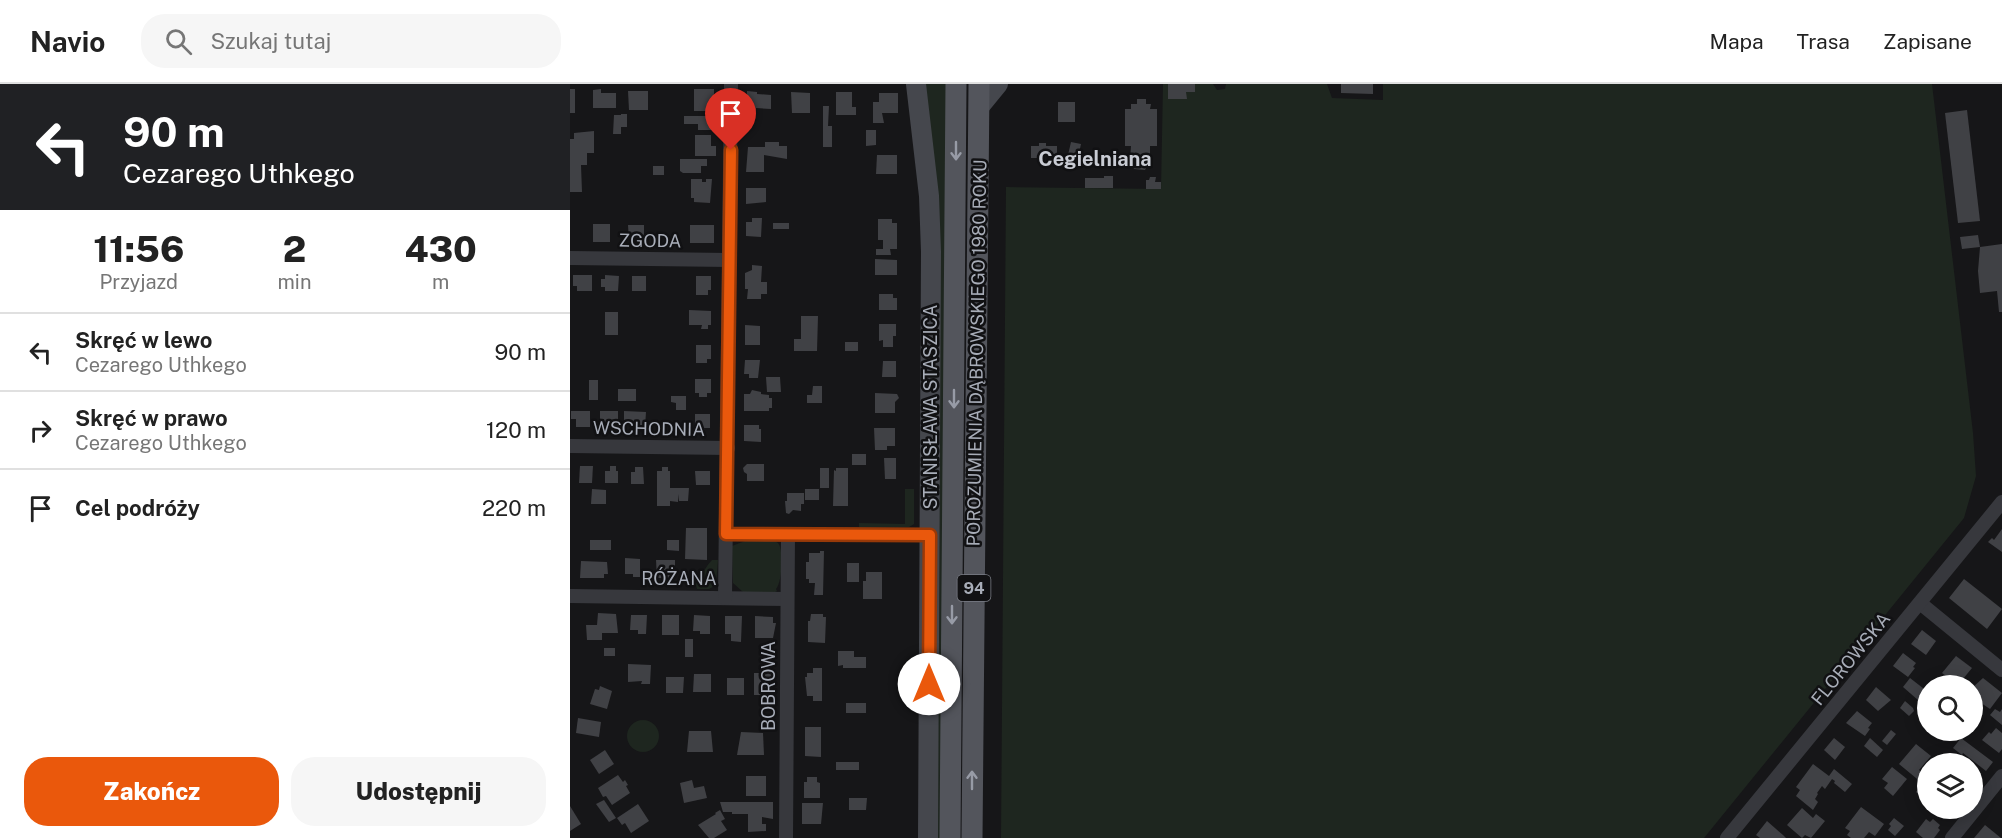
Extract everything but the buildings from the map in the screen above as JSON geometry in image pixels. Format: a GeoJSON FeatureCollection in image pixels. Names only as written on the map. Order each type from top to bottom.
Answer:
{"type":"FeatureCollection","features":[{"type":"Feature","properties":{"kind":"main road","name":"POROZUMIENIA DĄBROWSKIEGO 1980 ROKU"},"geometry":{"type":"LineString","coordinates":[[972,838],[979,84]]}},
{"type":"Feature","properties":{"kind":"main road","name":"POROZUMIENIA DĄBROWSKIEGO 1980 ROKU"},"geometry":{"type":"LineString","coordinates":[[950,838],[958,87]]}},
{"type":"Feature","properties":{"kind":"street"},"geometry":{"type":"LineString","coordinates":[[725,598],[731,84]]}},
{"type":"Feature","properties":{"kind":"street","name":"STANISŁAWA STASZICA"},"geometry":{"type":"LineString","coordinates":[[916,84],[928,185],[930,224],[928,838]]}},
{"type":"Feature","properties":{"kind":"street"},"geometry":{"type":"LineString","coordinates":[[980,106],[998,84]]}},
{"type":"Feature","properties":{"kind":"street","name":"ZGODA"},"geometry":{"type":"LineString","coordinates":[[570,258],[729,261]]}},
{"type":"Feature","properties":{"kind":"street","name":"WSCHODNIA"},"geometry":{"type":"LineString","coordinates":[[570,446],[728,448]]}},
{"type":"Feature","properties":{"kind":"street","name":"FLOROWSKA"},"geometry":{"type":"LineString","coordinates":[[1726,838],[2002,502]]}},
{"type":"Feature","properties":{"kind":"street"},"geometry":{"type":"LineString","coordinates":[[726,534],[930,535]]}},
{"type":"Feature","properties":{"kind":"street","name":"BOBROWA"},"geometry":{"type":"LineString","coordinates":[[786,838],[788,534]]}},
{"type":"Feature","properties":{"kind":"street","name":"RÓŻANA"},"geometry":{"type":"LineString","coordinates":[[570,596],[788,599]]}},
{"type":"Feature","properties":{"kind":"street"},"geometry":{"type":"LineString","coordinates":[[1920,603],[2002,670]]}},
{"type":"Feature","properties":{"kind":"street"},"geometry":{"type":"LineString","coordinates":[[1952,838],[2002,776]]}},
{"type":"Feature","properties":{"kind":"shaded area"},"geometry":{"type":"Polygon","coordinates":[[[922,84],[947,84],[943,838],[934,838],[922,84]]]}},
{"type":"Feature","properties":{"kind":"shaded area"},"geometry":{"type":"Polygon","coordinates":[[[1163,84],[1213,84],[1217,90],[1225,89],[1226,84],[1327,84],[1332,98],[1383,100],[1383,84],[1932,84],[1973,433],[1976,476],[1964,518],[1704,838],[1001,838],[1006,187],[1161,189],[1163,84]]]}},
{"type":"Feature","properties":{"kind":"shaded area"},"geometry":{"type":"Polygon","coordinates":[[[905,489],[914,489],[914,524],[909,527],[859,527],[859,523],[905,524],[905,489]]]}},
{"type":"Feature","properties":{"kind":"shaded area"},"geometry":{"type":"Polygon","coordinates":[[[745,541],[775,542],[780,546],[782,566],[777,591],[774,593],[743,592],[733,583],[732,546],[745,541]]]}},
{"type":"Feature","properties":{"kind":"shaded area"},"geometry":{"type":"Polygon","coordinates":[[[712,560],[718,560],[716,585],[709,589],[697,589],[695,581],[712,560]]]}},
{"type":"Feature","properties":{"kind":"shaded area"},"geometry":{"type":"Polygon","coordinates":[[[643,720],[654,725],[659,736],[654,747],[643,752],[632,747],[627,736],[632,725],[643,720]]]}},
{"type":"Feature","properties":{"kind":"district","name":"Cegielniana"},"geometry":{"type":"Point","coordinates":[1095,159]}},
{"type":"Feature","properties":{"kind":"route"},"geometry":{"type":"LineString","coordinates":[[731,150],[726,534],[930,535],[929,684]]}}]}
